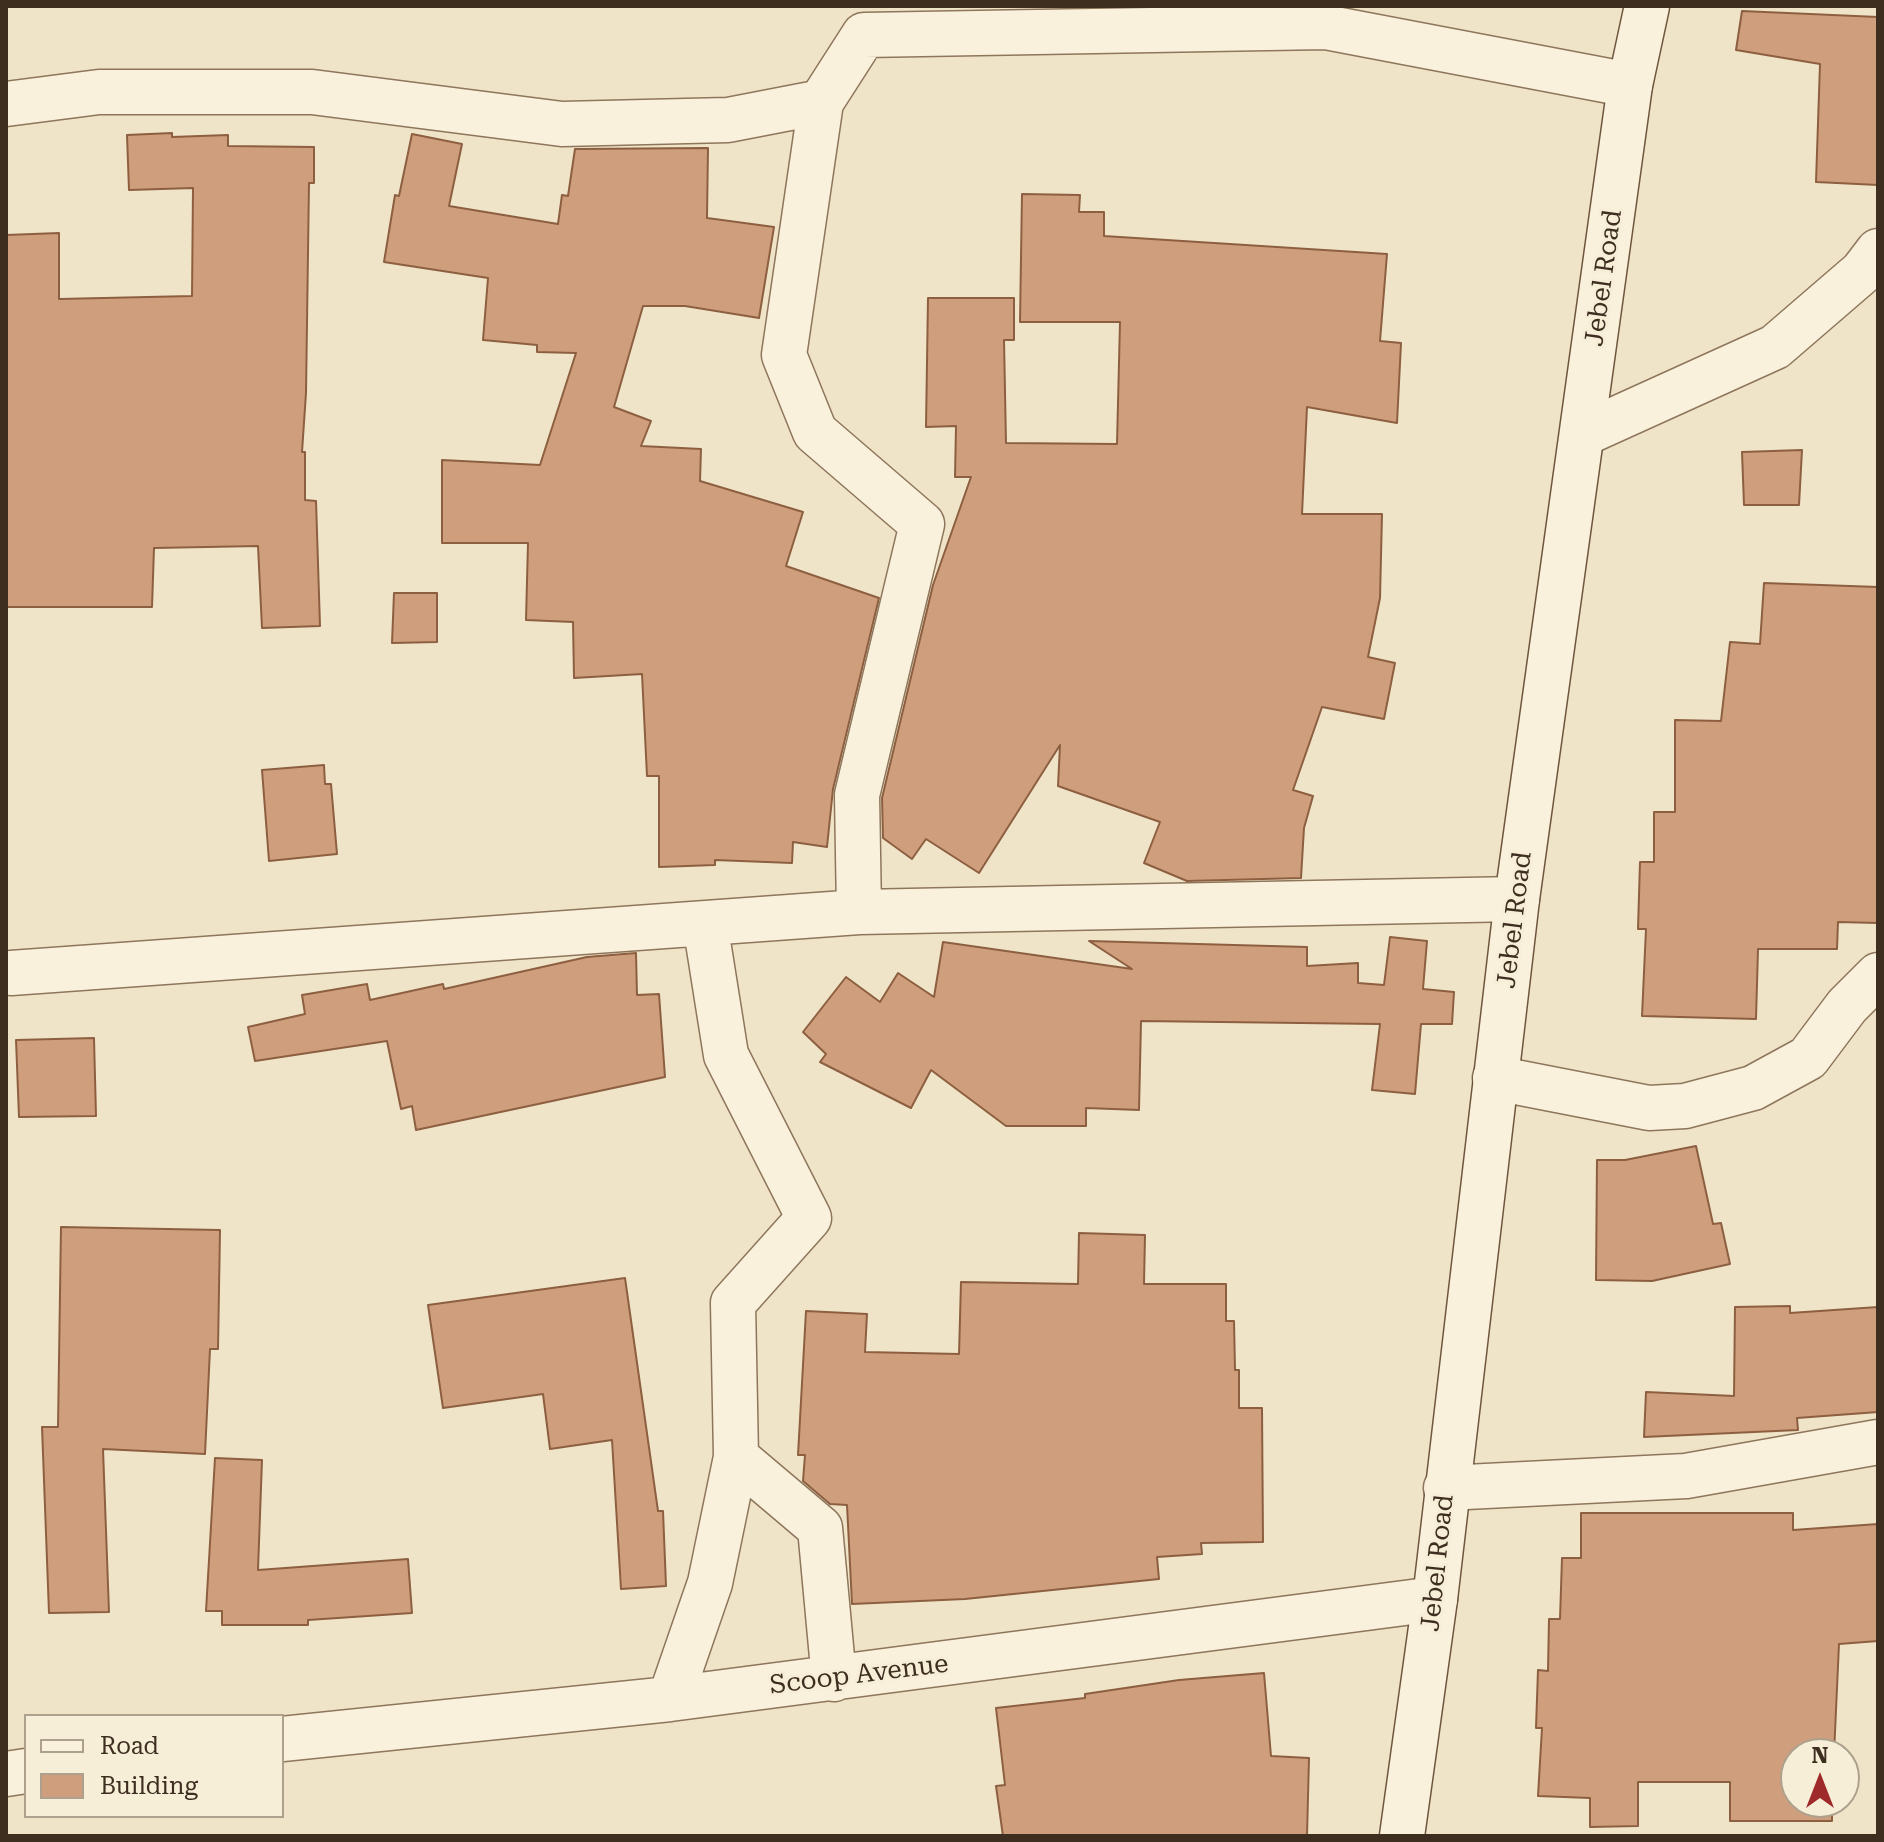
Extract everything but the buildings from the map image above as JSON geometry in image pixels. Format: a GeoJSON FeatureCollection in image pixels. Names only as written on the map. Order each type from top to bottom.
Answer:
{"type":"FeatureCollection","features":[{"type":"Feature","properties":{"kind":"street","name":"Jebel Road"},"geometry":{"type":"LineString","coordinates":[[1402,1836],[1435,1599],[1517,899],[1630,85],[1647,6]]}},
{"type":"Feature","properties":{"kind":"street"},"geometry":{"type":"LineString","coordinates":[[859,912],[857,795],[922,524],[815,432],[784,355],[821,102],[864,35],[1098,28],[1325,27],[1630,85]]}},
{"type":"Feature","properties":{"kind":"street"},"geometry":{"type":"LineString","coordinates":[[6,104],[99,92],[312,92],[562,124],[728,120],[821,102]]}},
{"type":"Feature","properties":{"kind":"street"},"geometry":{"type":"LineString","coordinates":[[1583,434],[1775,347],[1862,272],[1878,251]]}},
{"type":"Feature","properties":{"kind":"street"},"geometry":{"type":"LineString","coordinates":[[11,973],[859,912],[1517,899]]}},
{"type":"Feature","properties":{"kind":"street"},"geometry":{"type":"LineString","coordinates":[[670,1699],[710,1583],[736,1457],[733,1303],[809,1218],[726,1055],[705,923]]}},
{"type":"Feature","properties":{"kind":"street"},"geometry":{"type":"LineString","coordinates":[[1495,1078],[1649,1108],[1685,1106],[1753,1088],[1808,1058],[1847,1006],[1878,975]]}},
{"type":"Feature","properties":{"kind":"street"},"geometry":{"type":"LineString","coordinates":[[1446,1488],[1686,1476],[1878,1442]]}},
{"type":"Feature","properties":{"kind":"street"},"geometry":{"type":"LineString","coordinates":[[736,1457],[820,1528],[834,1679]]}},
{"type":"Feature","properties":{"kind":"street","name":"Scoop Avenue"},"geometry":{"type":"LineString","coordinates":[[284,1739],[670,1699],[1435,1599]]}}]}
